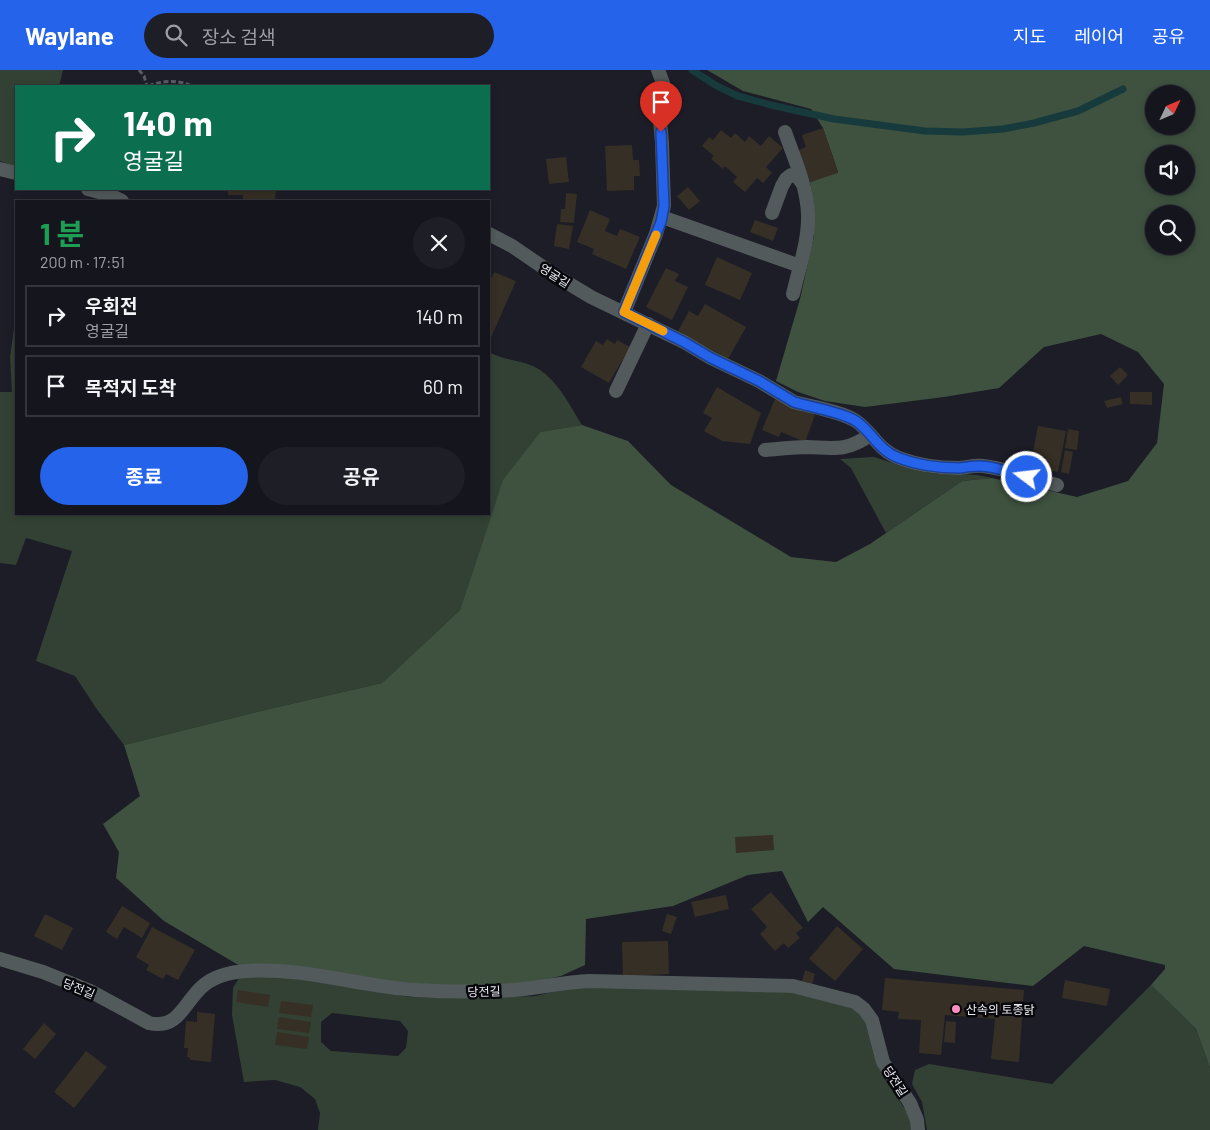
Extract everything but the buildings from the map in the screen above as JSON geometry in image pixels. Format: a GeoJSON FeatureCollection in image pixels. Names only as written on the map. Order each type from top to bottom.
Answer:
{"type":"FeatureCollection","features":[{"type":"Feature","properties":{"kind":"lane"},"geometry":{"type":"LineString","coordinates":[[624,312],[656,234],[664,206],[660,120],[663,83],[658,70]]}},
{"type":"Feature","properties":{"kind":"lane"},"geometry":{"type":"LineString","coordinates":[[785,132],[802,183],[808,215],[800,266],[793,294]]}},
{"type":"Feature","properties":{"kind":"lane"},"geometry":{"type":"LineString","coordinates":[[0,169],[15,173]]}},
{"type":"Feature","properties":{"kind":"lane"},"geometry":{"type":"LineString","coordinates":[[772,213],[786,179],[792,175],[797,176],[802,183]]}},
{"type":"Feature","properties":{"kind":"lane"},"geometry":{"type":"LineString","coordinates":[[92,190],[110,194],[120,200]]}},
{"type":"Feature","properties":{"kind":"lane"},"geometry":{"type":"LineString","coordinates":[[662,217],[800,266]]}},
{"type":"Feature","properties":{"kind":"lane","name":"영굴길"},"geometry":{"type":"LineString","coordinates":[[490,235],[512,246],[567,283],[759,381],[789,400],[854,420],[887,452],[898,458],[914,463],[958,468],[986,466],[1057,485]]}},
{"type":"Feature","properties":{"kind":"lane"},"geometry":{"type":"LineString","coordinates":[[616,391],[648,324]]}},
{"type":"Feature","properties":{"kind":"lane"},"geometry":{"type":"LineString","coordinates":[[764,450],[808,447],[839,449],[850,447],[870,435]]}},
{"type":"Feature","properties":{"kind":"lane","name":"당전길"},"geometry":{"type":"LineString","coordinates":[[0,959],[43,972],[90,991],[149,1023],[159,1026],[174,1019],[205,984],[229,974],[246,971],[283,972],[415,990],[450,992],[514,990],[564,982],[589,981],[793,986],[855,1002],[864,1009],[872,1020],[883,1062],[910,1103],[917,1120],[918,1130]]}},
{"type":"Feature","properties":{"kind":"path"},"geometry":{"type":"LineString","coordinates":[[139,70],[148,85]]}},
{"type":"Feature","properties":{"kind":"path"},"geometry":{"type":"LineString","coordinates":[[151,85],[159,82],[185,83],[190,85]]}},
{"type":"Feature","properties":{"kind":"green space"},"geometry":{"type":"Polygon","coordinates":[[[0,70],[63,70],[59,85],[15,85],[15,167],[0,161],[0,70]]]}},
{"type":"Feature","properties":{"kind":"green space"},"geometry":{"type":"Polygon","coordinates":[[[707,70],[1210,70],[1210,1068],[1196,1029],[1151,985],[1165,969],[1165,965],[1084,946],[1033,986],[894,969],[823,907],[808,922],[782,871],[748,875],[673,906],[586,919],[585,965],[561,976],[517,985],[443,986],[240,966],[164,921],[116,878],[119,852],[103,824],[140,796],[124,745],[382,683],[460,610],[503,480],[540,432],[582,425],[628,441],[671,485],[791,557],[836,562],[870,544],[962,481],[992,478],[1077,497],[1128,481],[1157,443],[1164,384],[1138,352],[1101,334],[1044,347],[999,388],[944,397],[865,407],[825,401],[798,392],[776,381],[800,299],[814,236],[814,205],[810,182],[838,172],[823,128],[811,109],[743,91],[707,70]]]}},
{"type":"Feature","properties":{"kind":"green space"},"geometry":{"type":"Polygon","coordinates":[[[15,320],[15,515],[490,515],[490,352],[533,366],[549,377],[567,400],[582,425],[540,432],[503,481],[460,610],[382,683],[124,745],[75,676],[36,661],[72,551],[26,538],[16,565],[0,563],[0,392],[12,392],[10,357],[15,320]]]}},
{"type":"Feature","properties":{"kind":"green space"},"geometry":{"type":"Polygon","coordinates":[[[874,457],[923,472],[977,475],[992,478],[962,481],[886,533],[851,468],[840,459],[874,457]]]}},
{"type":"Feature","properties":{"kind":"green space"},"geometry":{"type":"Polygon","coordinates":[[[266,975],[341,985],[409,997],[536,996],[560,990],[585,987],[805,993],[851,1006],[861,1013],[868,1024],[884,1078],[911,1118],[913,1130],[318,1130],[320,1113],[315,1099],[300,1087],[275,1080],[244,1082],[232,1015],[233,988],[239,978],[266,975]],[[332,1013],[321,1022],[321,1042],[331,1051],[398,1056],[406,1048],[408,1031],[400,1021],[332,1013]]]}},
{"type":"Feature","properties":{"kind":"green space"},"geometry":{"type":"Polygon","coordinates":[[[1151,985],[1196,1029],[1210,1068],[1210,1130],[927,1130],[922,1102],[912,1084],[915,1070],[929,1064],[1052,1084],[1151,985]]]}},
{"type":"Feature","properties":{"kind":"waterway"},"geometry":{"type":"LineString","coordinates":[[692,70],[717,86],[738,96],[771,105],[834,119],[925,131],[963,132],[1003,129],[1034,123],[1078,111],[1123,89]]}},
{"type":"Feature","properties":{"kind":"slow traffic"},"geometry":{"type":"LineString","coordinates":[[656,235],[624,312],[663,331]]}},
{"type":"Feature","properties":{"kind":"place","name":"산속의 토종닭"},"geometry":{"type":"Point","coordinates":[956,1009]}},
{"type":"Feature","properties":{"kind":"route"},"geometry":{"type":"LineString","coordinates":[[661,132],[664,206],[661,222],[624,312],[759,381],[784,398],[854,420],[862,426],[879,446],[898,458],[914,463],[958,468],[986,466],[1027,477]]}}]}
